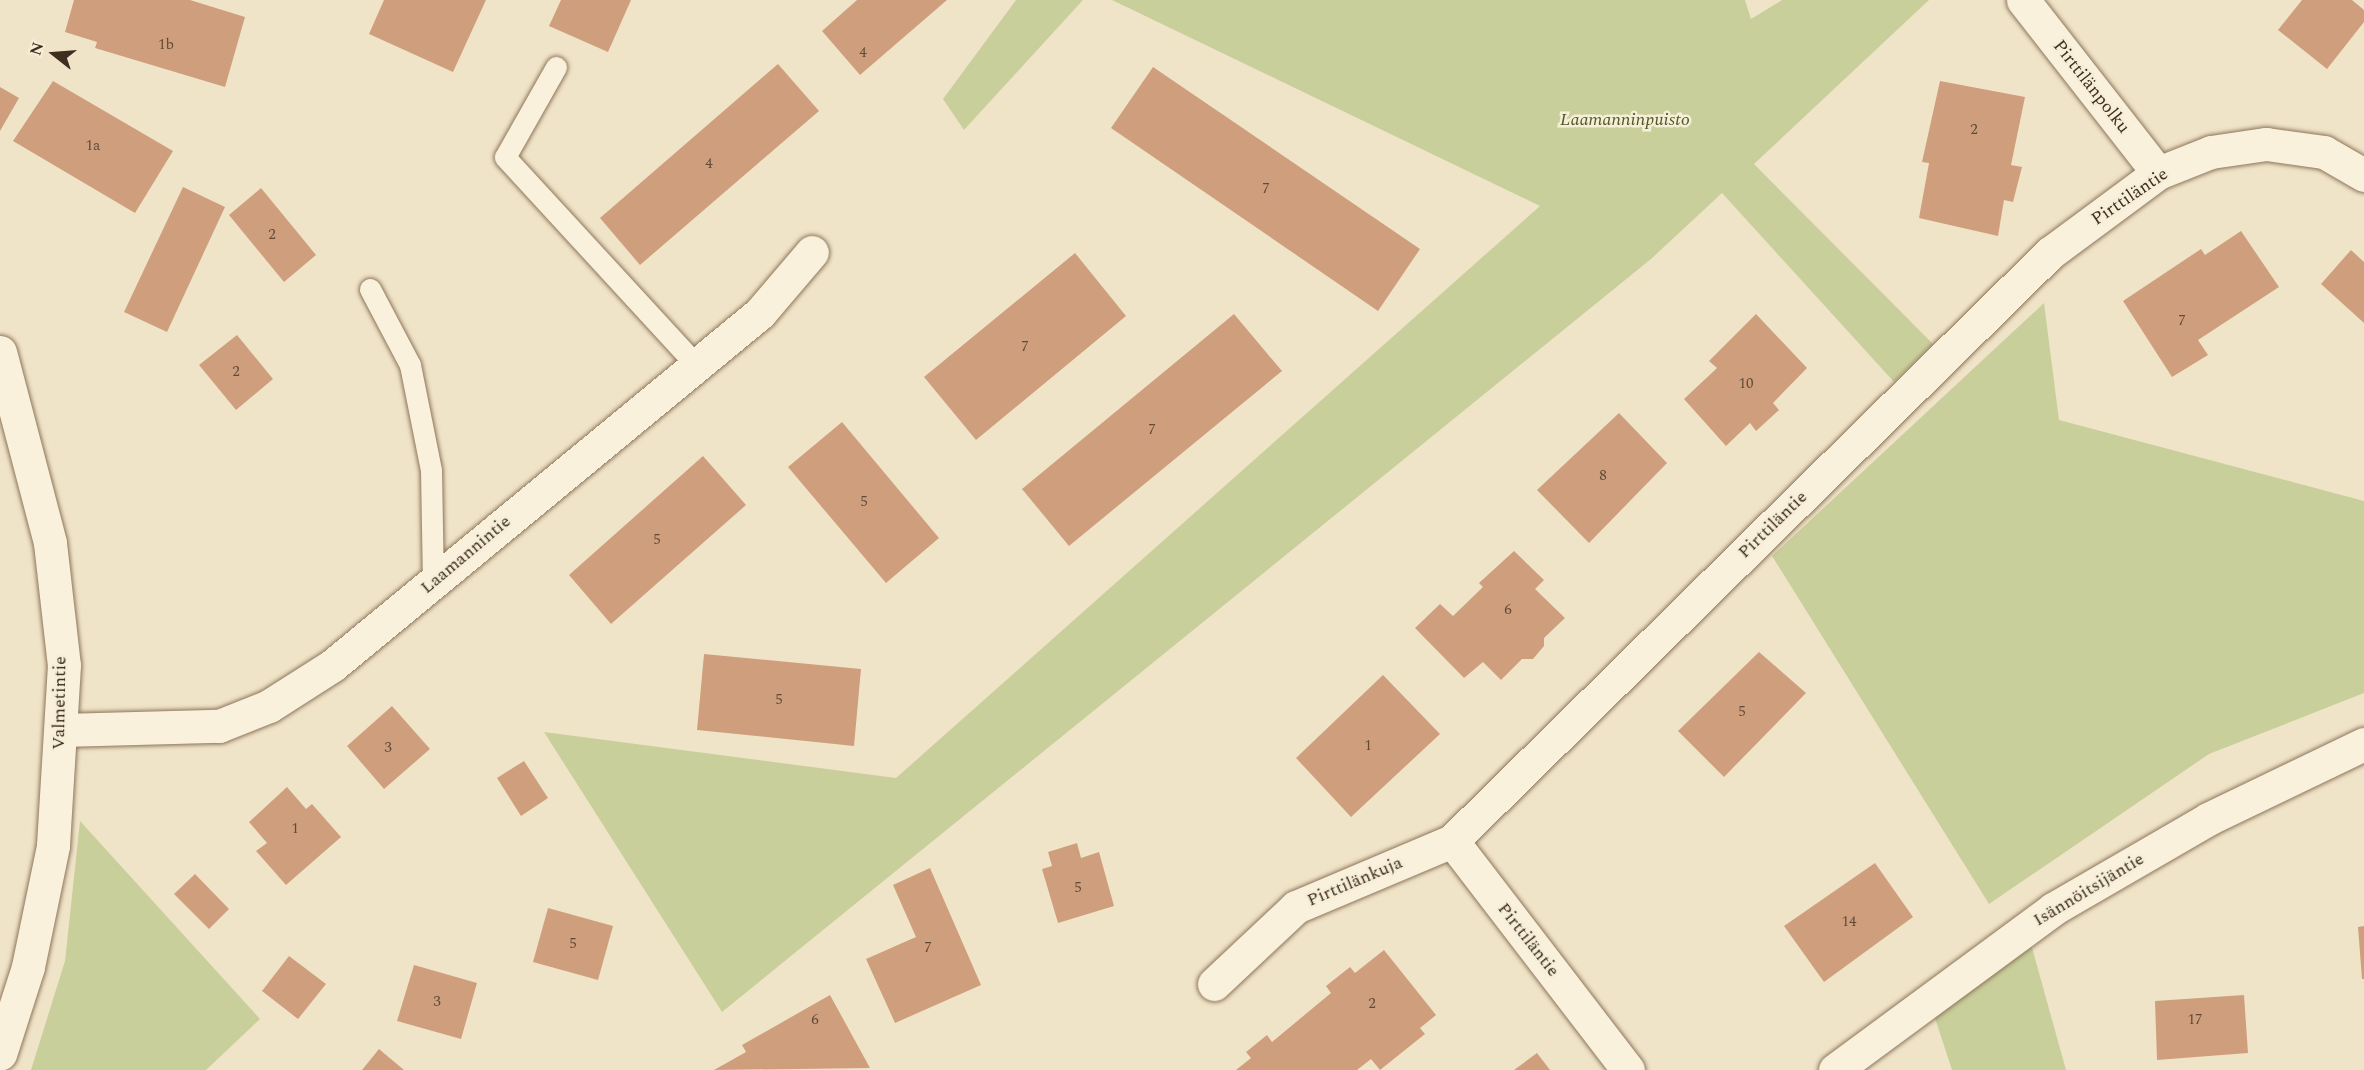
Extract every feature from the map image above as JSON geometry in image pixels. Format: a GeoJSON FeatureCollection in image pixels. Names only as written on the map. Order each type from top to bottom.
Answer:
{"type":"FeatureCollection","features":[{"type":"Feature","properties":{"kind":"street","name":"Pirttilänpolku"},"geometry":{"type":"LineString","coordinates":[[2024,0],[2158,173]]}},
{"type":"Feature","properties":{"kind":"street","name":"Pirttiläntie"},"geometry":{"type":"LineString","coordinates":[[1628,1070],[1452,841],[2050,253],[2158,173],[2211,152],[2266,144],[2324,152],[2360,166]]}},
{"type":"Feature","properties":{"kind":"street","name":"Laamannintie"},"geometry":{"type":"LineString","coordinates":[[61,730],[219,726],[269,706],[333,665],[760,313],[812,252]]}},
{"type":"Feature","properties":{"kind":"street","name":"Valmetintie"},"geometry":{"type":"LineString","coordinates":[[0,352],[50,543],[64,665],[53,846],[28,967],[0,1054]]}},
{"type":"Feature","properties":{"kind":"street","name":"Isännöitsijäntie"},"geometry":{"type":"LineString","coordinates":[[1835,1070],[2053,909],[2208,819],[2364,744]]}},
{"type":"Feature","properties":{"kind":"street","name":"Pirttilänkuja"},"geometry":{"type":"LineString","coordinates":[[1214,984],[1296,907],[1452,841]]}},
{"type":"Feature","properties":{"kind":"lane"},"geometry":{"type":"LineString","coordinates":[[556,67],[505,158],[696,365]]}},
{"type":"Feature","properties":{"kind":"lane"},"geometry":{"type":"LineString","coordinates":[[370,289],[410,365],[431,470],[433,582]]}},
{"type":"Feature","properties":{"kind":"green space"},"geometry":{"type":"Polygon","coordinates":[[[1016,0],[1083,0],[964,130],[943,99],[1016,0]]]}},
{"type":"Feature","properties":{"kind":"green space","name":"Laamanninpuisto"},"geometry":{"type":"Polygon","coordinates":[[[1112,0],[1745,0],[1751,19],[1782,0],[1929,0],[1754,164],[1933,344],[1894,382],[1722,193],[1651,259],[722,1012],[544,732],[896,778],[1540,206],[1112,0]]]}},
{"type":"Feature","properties":{"kind":"green space"},"geometry":{"type":"Polygon","coordinates":[[[2044,303],[2059,420],[2364,501],[2364,693],[2209,754],[1989,904],[1772,556],[2044,303]]]}},
{"type":"Feature","properties":{"kind":"green space"},"geometry":{"type":"Polygon","coordinates":[[[80,821],[260,1019],[206,1070],[31,1070],[65,961],[80,821]]]}},
{"type":"Feature","properties":{"kind":"green space"},"geometry":{"type":"Polygon","coordinates":[[[2031,944],[2066,1070],[1952,1070],[1934,1015],[2031,944]]]}},
{"type":"Feature","properties":{"kind":"building"},"geometry":{"type":"Polygon","coordinates":[[[74,0],[190,0],[245,17],[225,87],[95,48],[97,42],[65,32],[74,0]]]}},
{"type":"Feature","properties":{"kind":"building"},"geometry":{"type":"Polygon","coordinates":[[[384,0],[486,0],[453,72],[369,34],[384,0]]]}},
{"type":"Feature","properties":{"kind":"building"},"geometry":{"type":"Polygon","coordinates":[[[561,0],[631,0],[608,52],[549,26],[561,0]]]}},
{"type":"Feature","properties":{"kind":"building"},"geometry":{"type":"Polygon","coordinates":[[[857,0],[947,0],[860,75],[822,31],[857,0]]]}},
{"type":"Feature","properties":{"kind":"building"},"geometry":{"type":"Polygon","coordinates":[[[2302,0],[2352,0],[2364,10],[2364,22],[2327,69],[2278,30],[2302,0]]]}},
{"type":"Feature","properties":{"kind":"building"},"geometry":{"type":"Polygon","coordinates":[[[778,64],[819,111],[640,265],[600,218],[778,64]]]}},
{"type":"Feature","properties":{"kind":"building"},"geometry":{"type":"Polygon","coordinates":[[[1153,67],[1420,249],[1378,311],[1111,128],[1153,67]]]}},
{"type":"Feature","properties":{"kind":"building"},"geometry":{"type":"Polygon","coordinates":[[[53,81],[173,151],[135,213],[13,141],[53,81]]]}},
{"type":"Feature","properties":{"kind":"building"},"geometry":{"type":"Polygon","coordinates":[[[1940,81],[2025,97],[2011,165],[2022,167],[2013,202],[2004,200],[1998,236],[1919,218],[1929,163],[1922,162],[1940,81]]]}},
{"type":"Feature","properties":{"kind":"building"},"geometry":{"type":"Polygon","coordinates":[[[0,87],[19,98],[0,131],[0,87]]]}},
{"type":"Feature","properties":{"kind":"building"},"geometry":{"type":"Polygon","coordinates":[[[183,187],[225,207],[167,332],[124,312],[183,187]]]}},
{"type":"Feature","properties":{"kind":"building"},"geometry":{"type":"Polygon","coordinates":[[[261,188],[316,255],[284,282],[229,215],[261,188]]]}},
{"type":"Feature","properties":{"kind":"building"},"geometry":{"type":"Polygon","coordinates":[[[2241,231],[2279,287],[2198,340],[2208,355],[2172,377],[2123,301],[2201,249],[2205,255],[2241,231]]]}},
{"type":"Feature","properties":{"kind":"building"},"geometry":{"type":"Polygon","coordinates":[[[2351,250],[2364,262],[2364,323],[2321,284],[2351,250]]]}},
{"type":"Feature","properties":{"kind":"building"},"geometry":{"type":"Polygon","coordinates":[[[1075,253],[1126,316],[976,440],[924,377],[1075,253]]]}},
{"type":"Feature","properties":{"kind":"building"},"geometry":{"type":"Polygon","coordinates":[[[1234,314],[1282,371],[1069,546],[1022,489],[1234,314]]]}},
{"type":"Feature","properties":{"kind":"building"},"geometry":{"type":"Polygon","coordinates":[[[1756,314],[1807,368],[1773,403],[1779,410],[1756,431],[1750,423],[1726,446],[1684,399],[1717,368],[1709,361],[1756,314]]]}},
{"type":"Feature","properties":{"kind":"building"},"geometry":{"type":"Polygon","coordinates":[[[237,335],[273,379],[236,410],[199,365],[237,335]]]}},
{"type":"Feature","properties":{"kind":"building"},"geometry":{"type":"Polygon","coordinates":[[[1619,413],[1667,463],[1589,543],[1537,490],[1619,413]]]}},
{"type":"Feature","properties":{"kind":"building"},"geometry":{"type":"Polygon","coordinates":[[[842,422],[939,538],[886,583],[788,467],[842,422]]]}},
{"type":"Feature","properties":{"kind":"building"},"geometry":{"type":"Polygon","coordinates":[[[703,456],[746,505],[611,624],[569,575],[703,456]]]}},
{"type":"Feature","properties":{"kind":"building"},"geometry":{"type":"Polygon","coordinates":[[[1514,551],[1544,580],[1535,589],[1565,618],[1544,638],[1544,646],[1533,659],[1522,659],[1501,680],[1483,662],[1464,678],[1415,628],[1440,604],[1453,616],[1483,587],[1479,583],[1514,551]]]}},
{"type":"Feature","properties":{"kind":"building"},"geometry":{"type":"Polygon","coordinates":[[[1759,652],[1806,693],[1724,777],[1678,731],[1759,652]]]}},
{"type":"Feature","properties":{"kind":"building"},"geometry":{"type":"Polygon","coordinates":[[[704,654],[861,669],[854,746],[697,730],[704,654]]]}},
{"type":"Feature","properties":{"kind":"building"},"geometry":{"type":"Polygon","coordinates":[[[1383,675],[1440,734],[1351,817],[1296,758],[1383,675]]]}},
{"type":"Feature","properties":{"kind":"building"},"geometry":{"type":"Polygon","coordinates":[[[392,706],[430,749],[384,789],[347,746],[392,706]]]}},
{"type":"Feature","properties":{"kind":"building"},"geometry":{"type":"Polygon","coordinates":[[[524,761],[548,798],[521,816],[497,778],[524,761]]]}},
{"type":"Feature","properties":{"kind":"building"},"geometry":{"type":"Polygon","coordinates":[[[287,787],[306,809],[312,804],[341,837],[286,885],[256,851],[267,843],[249,822],[287,787]]]}},
{"type":"Feature","properties":{"kind":"building"},"geometry":{"type":"Polygon","coordinates":[[[1077,843],[1081,858],[1099,852],[1114,906],[1058,923],[1042,869],[1052,866],[1048,852],[1077,843]]]}},
{"type":"Feature","properties":{"kind":"building"},"geometry":{"type":"Polygon","coordinates":[[[1875,863],[1913,917],[1824,982],[1784,926],[1875,863]]]}},
{"type":"Feature","properties":{"kind":"building"},"geometry":{"type":"Polygon","coordinates":[[[930,868],[981,985],[895,1023],[866,959],[916,937],[893,885],[930,868]]]}},
{"type":"Feature","properties":{"kind":"building"},"geometry":{"type":"Polygon","coordinates":[[[195,874],[229,909],[209,929],[174,894],[195,874]]]}},
{"type":"Feature","properties":{"kind":"building"},"geometry":{"type":"Polygon","coordinates":[[[548,908],[613,926],[598,980],[533,962],[548,908]]]}},
{"type":"Feature","properties":{"kind":"building"},"geometry":{"type":"Polygon","coordinates":[[[2364,926],[2364,979],[2362,979],[2358,927],[2364,926]]]}},
{"type":"Feature","properties":{"kind":"building"},"geometry":{"type":"Polygon","coordinates":[[[1384,950],[1436,1015],[1420,1028],[1425,1034],[1380,1070],[1371,1059],[1357,1070],[1236,1070],[1251,1058],[1246,1052],[1267,1035],[1272,1042],[1331,993],[1326,986],[1350,967],[1355,973],[1384,950]]]}},
{"type":"Feature","properties":{"kind":"building"},"geometry":{"type":"Polygon","coordinates":[[[289,956],[326,984],[298,1019],[262,991],[289,956]]]}},
{"type":"Feature","properties":{"kind":"building"},"geometry":{"type":"Polygon","coordinates":[[[414,965],[477,983],[461,1039],[397,1021],[414,965]]]}},
{"type":"Feature","properties":{"kind":"building"},"geometry":{"type":"Polygon","coordinates":[[[830,995],[870,1068],[714,1070],[746,1052],[742,1045],[830,995]]]}},
{"type":"Feature","properties":{"kind":"building"},"geometry":{"type":"Polygon","coordinates":[[[2244,995],[2248,1053],[2157,1060],[2155,1001],[2244,995]]]}},
{"type":"Feature","properties":{"kind":"building"},"geometry":{"type":"Polygon","coordinates":[[[379,1049],[404,1070],[362,1070],[379,1049]]]}},
{"type":"Feature","properties":{"kind":"building"},"geometry":{"type":"Polygon","coordinates":[[[1537,1053],[1550,1070],[1514,1070],[1537,1053]]]}}]}
